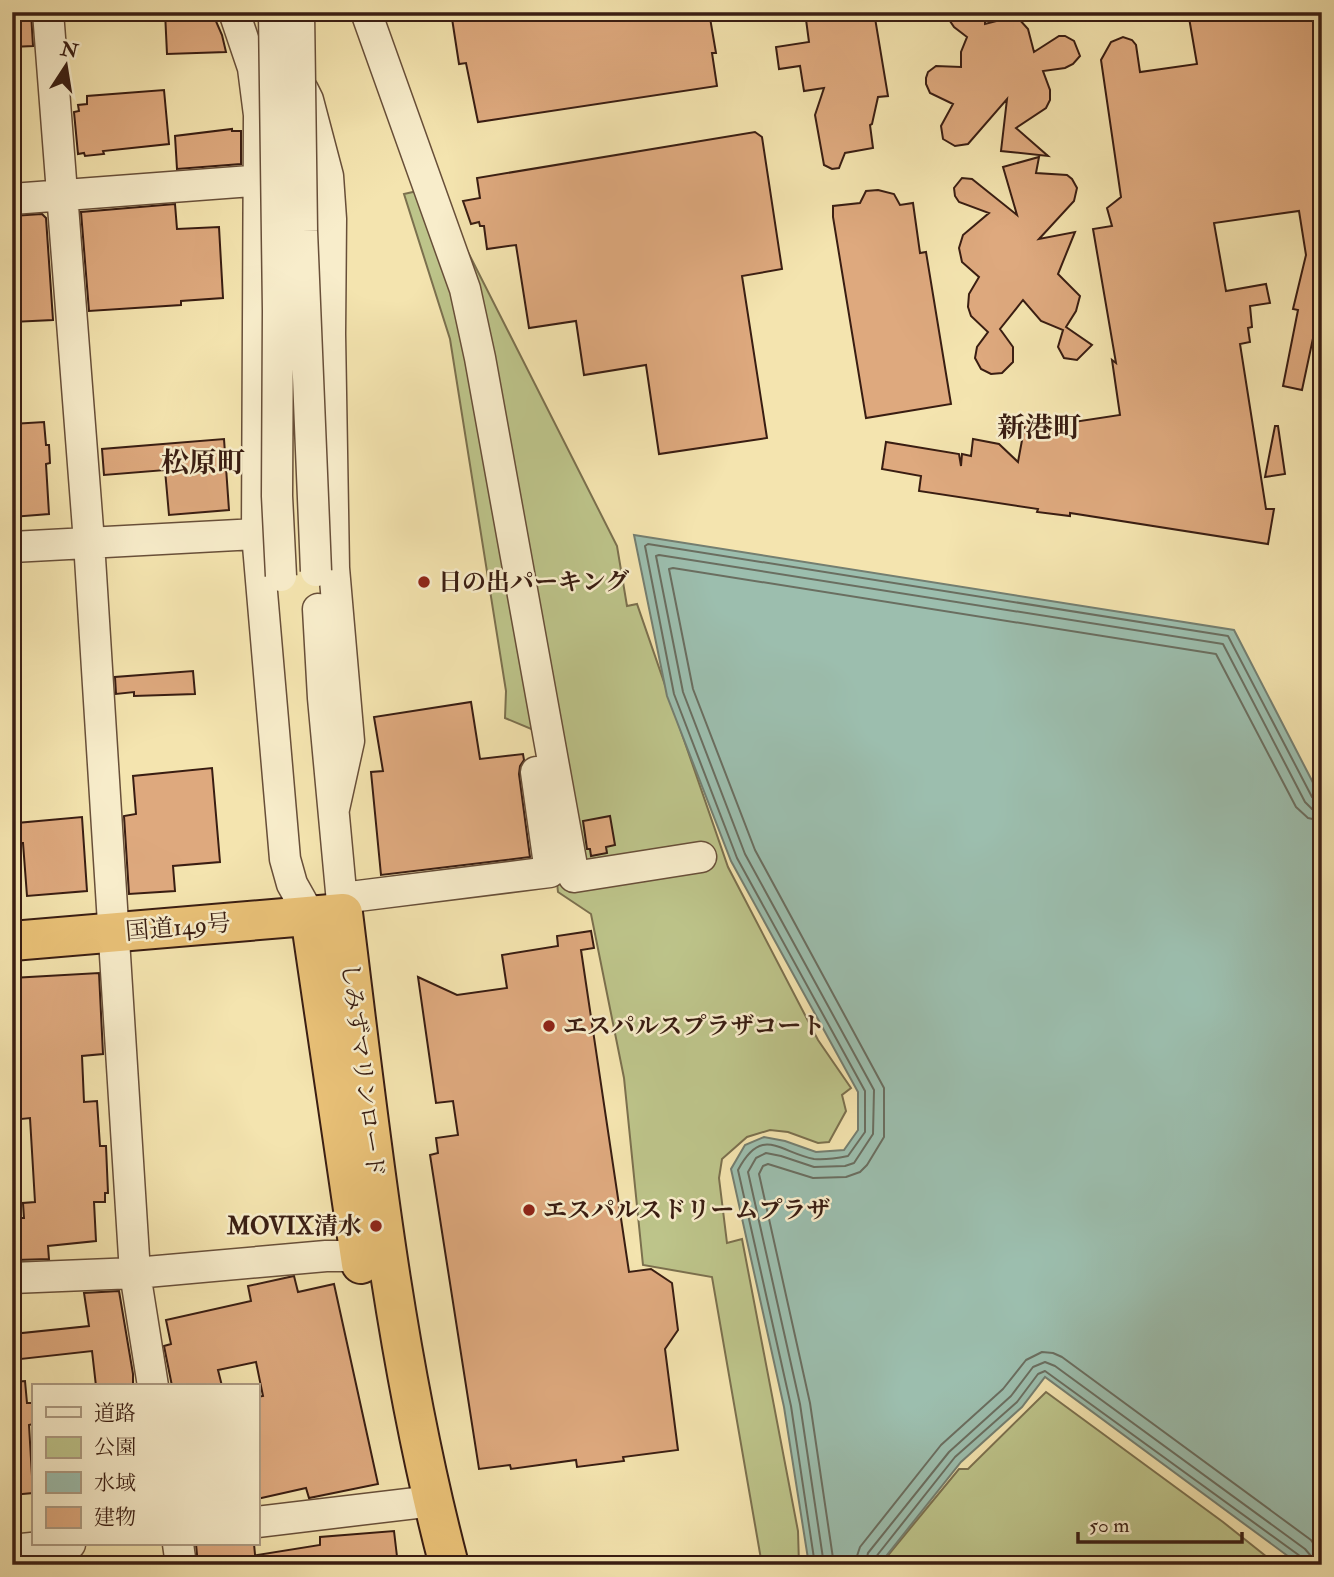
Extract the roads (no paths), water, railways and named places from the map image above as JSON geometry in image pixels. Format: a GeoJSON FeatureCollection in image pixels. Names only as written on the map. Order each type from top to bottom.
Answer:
{"type":"FeatureCollection","features":[{"type":"Feature","properties":{"kind":"highway","name":"国道149号"},"geometry":{"type":"LineString","coordinates":[[12,941],[331,909]]}},
{"type":"Feature","properties":{"kind":"highway","name":"しみずマリンロード"},"geometry":{"type":"LineString","coordinates":[[331,909],[373,1256],[423,1502],[428,1565]]}},
{"type":"Feature","properties":{"kind":"highway","name":"しみずマリンロード"},"geometry":{"type":"LineString","coordinates":[[423,1502],[449,1565]]}},
{"type":"Feature","properties":{"kind":"street"},"geometry":{"type":"LineString","coordinates":[[48,12],[89,542],[135,1273],[153,1384]]}},
{"type":"Feature","properties":{"kind":"street"},"geometry":{"type":"LineString","coordinates":[[234,12],[253,68],[259,115],[257,534],[285,859],[292,884],[331,909],[550,872],[529,720]]}},
{"type":"Feature","properties":{"kind":"street"},"geometry":{"type":"LineString","coordinates":[[262,12],[308,100],[328,176],[331,219],[334,568],[349,741],[334,809]]}},
{"type":"Feature","properties":{"kind":"street","name":"しみずマリンロード"},"geometry":{"type":"LineString","coordinates":[[274,12],[278,311],[276,496],[281,576],[331,909]]}},
{"type":"Feature","properties":{"kind":"street","name":"しみずマリンロード"},"geometry":{"type":"LineString","coordinates":[[299,12],[302,231],[316,570],[323,698],[334,809],[331,909]]}},
{"type":"Feature","properties":{"kind":"street"},"geometry":{"type":"LineString","coordinates":[[366,12],[465,289],[480,358],[574,877],[701,856]]}},
{"type":"Feature","properties":{"kind":"street"},"geometry":{"type":"LineString","coordinates":[[12,199],[328,176]]}},
{"type":"Feature","properties":{"kind":"street"},"geometry":{"type":"LineString","coordinates":[[12,547],[257,534]]}},
{"type":"Feature","properties":{"kind":"street"},"geometry":{"type":"LineString","coordinates":[[12,1278],[135,1273],[326,1256],[373,1256]]}},
{"type":"Feature","properties":{"kind":"street"},"geometry":{"type":"LineString","coordinates":[[259,1522],[423,1502]]}},
{"type":"Feature","properties":{"kind":"street"},"geometry":{"type":"LineString","coordinates":[[12,1550],[51,1546]]}},
{"type":"Feature","properties":{"kind":"street"},"geometry":{"type":"LineString","coordinates":[[178,1546],[181,1565]]}},
{"type":"Feature","properties":{"kind":"water"},"geometry":{"type":"Polygon","coordinates":[[[634,535],[1234,630],[1322,800],[1322,1565],[1300,1565],[1045,1377],[1022,1407],[961,1462],[879,1565],[809,1565],[784,1407],[731,1169],[745,1145],[764,1137],[816,1152],[844,1150],[858,1130],[858,1092],[731,861],[667,696],[634,535]]]}},
{"type":"Feature","properties":{"kind":"place","name":"日の出パーキング"},"geometry":{"type":"Point","coordinates":[424,582]}},
{"type":"Feature","properties":{"kind":"place","name":"エスパルスプラザコート"},"geometry":{"type":"Point","coordinates":[549,1026]}},
{"type":"Feature","properties":{"kind":"place","name":"エスパルスドリームプラザ"},"geometry":{"type":"Point","coordinates":[529,1210]}},
{"type":"Feature","properties":{"kind":"place","name":"MOVIX清水"},"geometry":{"type":"Point","coordinates":[376,1226]}},
{"type":"Feature","properties":{"kind":"district","name":"新港町"},"geometry":{"type":"Point","coordinates":[1039,427]}},
{"type":"Feature","properties":{"kind":"district","name":"松原町"},"geometry":{"type":"Point","coordinates":[203,462]}}]}
